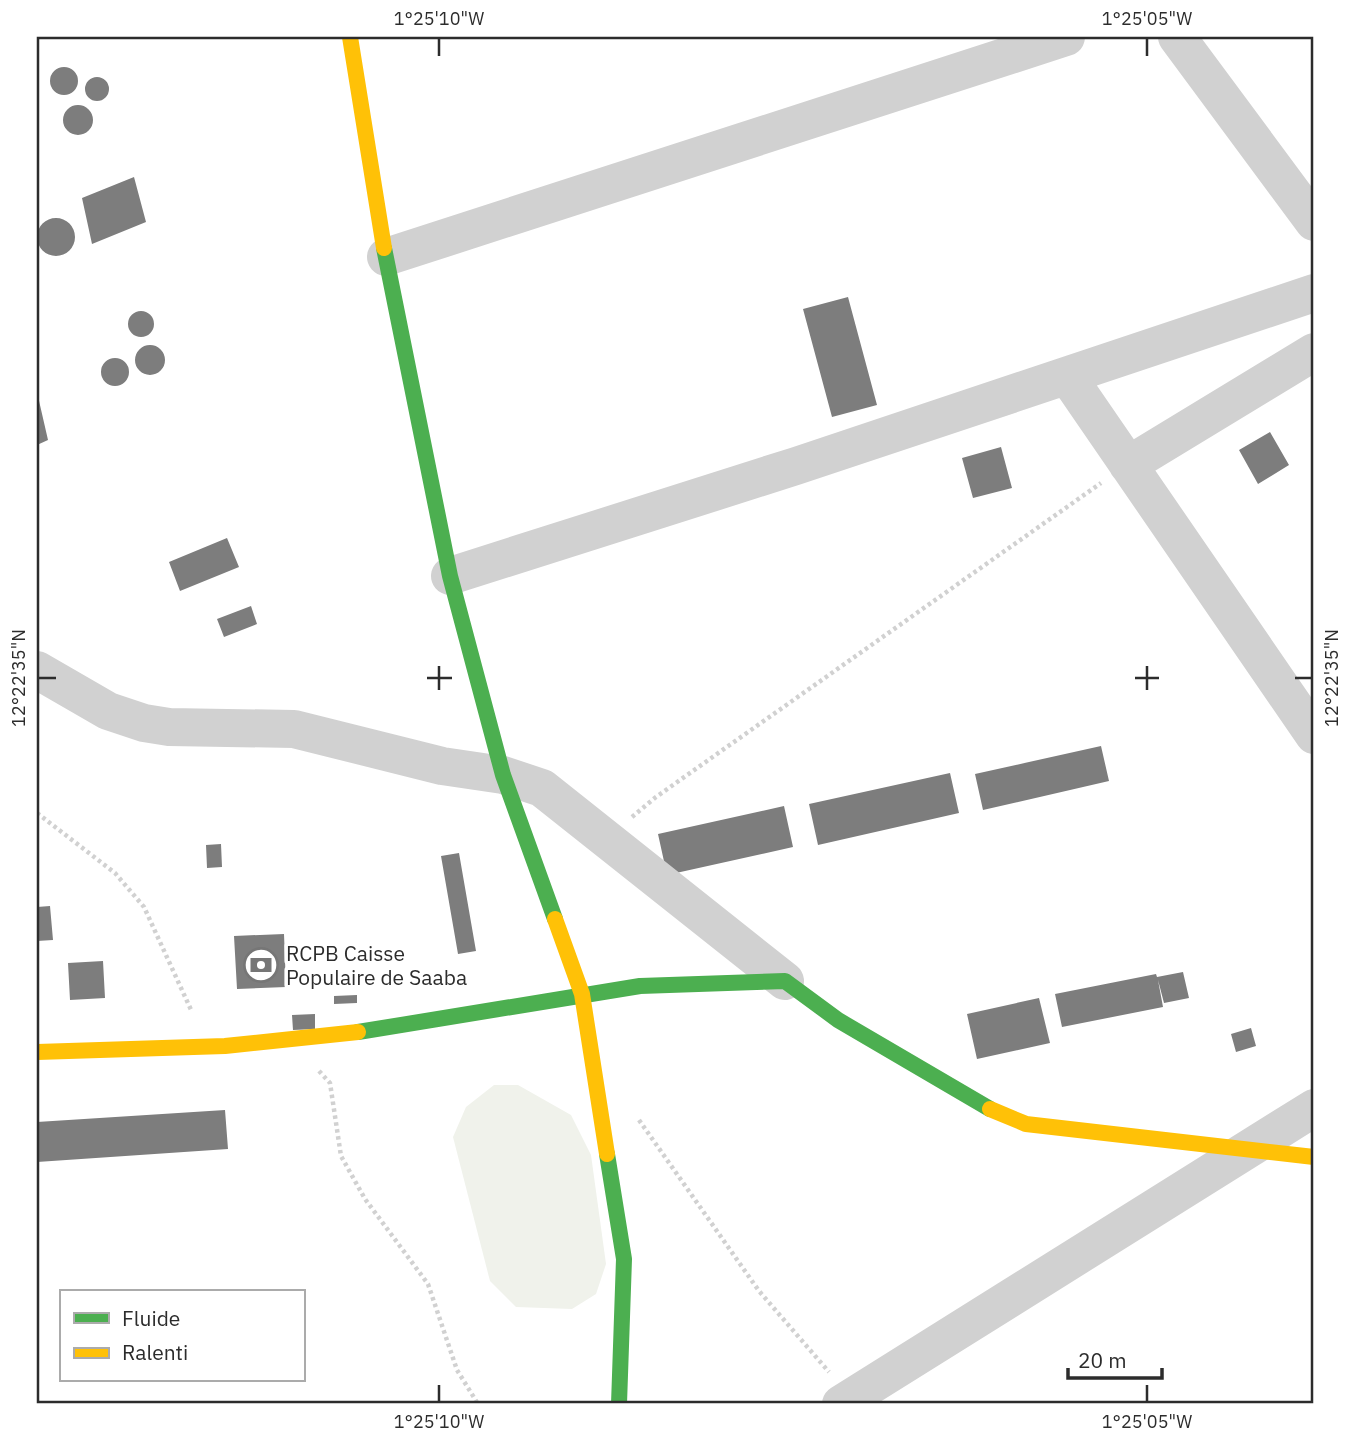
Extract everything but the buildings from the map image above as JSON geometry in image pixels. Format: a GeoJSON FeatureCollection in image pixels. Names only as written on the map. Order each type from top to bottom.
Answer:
{"type":"FeatureCollection","features":[{"type":"Feature","properties":{"kind":"street"},"geometry":{"type":"LineString","coordinates":[[351,37],[386,257],[450,576],[503,775],[582,994],[624,1259],[625,1296],[619,1404]]}},
{"type":"Feature","properties":{"kind":"street"},"geometry":{"type":"LineString","coordinates":[[386,257],[1066,37]]}},
{"type":"Feature","properties":{"kind":"street"},"geometry":{"type":"LineString","coordinates":[[1177,37],[1314,222]]}},
{"type":"Feature","properties":{"kind":"street"},"geometry":{"type":"LineString","coordinates":[[450,576],[1068,377],[1314,293]]}},
{"type":"Feature","properties":{"kind":"street"},"geometry":{"type":"LineString","coordinates":[[1128,465],[1314,352]]}},
{"type":"Feature","properties":{"kind":"street"},"geometry":{"type":"LineString","coordinates":[[1068,377],[1314,735]]}},
{"type":"Feature","properties":{"kind":"street"},"geometry":{"type":"LineString","coordinates":[[37,670],[108,710],[144,723],[169,727],[294,729],[442,766],[503,775],[542,788],[838,1020],[986,1108],[1026,1124],[1314,1157]]}},
{"type":"Feature","properties":{"kind":"street"},"geometry":{"type":"LineString","coordinates":[[37,1052],[225,1046],[391,1029],[640,986],[785,981]]}},
{"type":"Feature","properties":{"kind":"street"},"geometry":{"type":"LineString","coordinates":[[847,1400],[1314,1108]]}},
{"type":"Feature","properties":{"kind":"path"},"geometry":{"type":"LineString","coordinates":[[607,838],[656,797],[1128,465]]}},
{"type":"Feature","properties":{"kind":"path"},"geometry":{"type":"LineString","coordinates":[[37,813],[115,873],[144,908],[203,1032],[225,1046]]}},
{"type":"Feature","properties":{"kind":"path"},"geometry":{"type":"LineString","coordinates":[[315,1066],[330,1083],[341,1156],[365,1199],[428,1284],[457,1370],[478,1404]]}},
{"type":"Feature","properties":{"kind":"path"},"geometry":{"type":"LineString","coordinates":[[637,1118],[759,1291],[847,1400]]}},
{"type":"Feature","properties":{"kind":"shaded area"},"geometry":{"type":"Polygon","coordinates":[[[494,1085],[518,1085],[571,1115],[591,1155],[606,1264],[596,1294],[572,1309],[516,1307],[490,1281],[453,1137],[466,1107],[494,1085]]]}},
{"type":"Feature","properties":{"kind":"traffic: fast"},"geometry":{"type":"LineString","coordinates":[[384,248],[450,576],[503,775],[555,919]]}},
{"type":"Feature","properties":{"kind":"traffic: fast"},"geometry":{"type":"LineString","coordinates":[[358,1032],[640,986],[785,981],[838,1020],[990,1109]]}},
{"type":"Feature","properties":{"kind":"traffic: fast"},"geometry":{"type":"LineString","coordinates":[[607,1154],[624,1259],[619,1404]]}},
{"type":"Feature","properties":{"kind":"traffic: slow"},"geometry":{"type":"LineString","coordinates":[[350,37],[384,248]]}},
{"type":"Feature","properties":{"kind":"traffic: slow"},"geometry":{"type":"LineString","coordinates":[[555,919],[582,994],[607,1154]]}},
{"type":"Feature","properties":{"kind":"traffic: slow"},"geometry":{"type":"LineString","coordinates":[[37,1052],[225,1046],[358,1032]]}},
{"type":"Feature","properties":{"kind":"traffic: slow"},"geometry":{"type":"LineString","coordinates":[[990,1109],[1026,1124],[1314,1157]]}},
{"type":"Feature","properties":{"kind":"place","name":"RCPB Caisse Populaire de Saaba"},"geometry":{"type":"Point","coordinates":[261,965]}}]}
